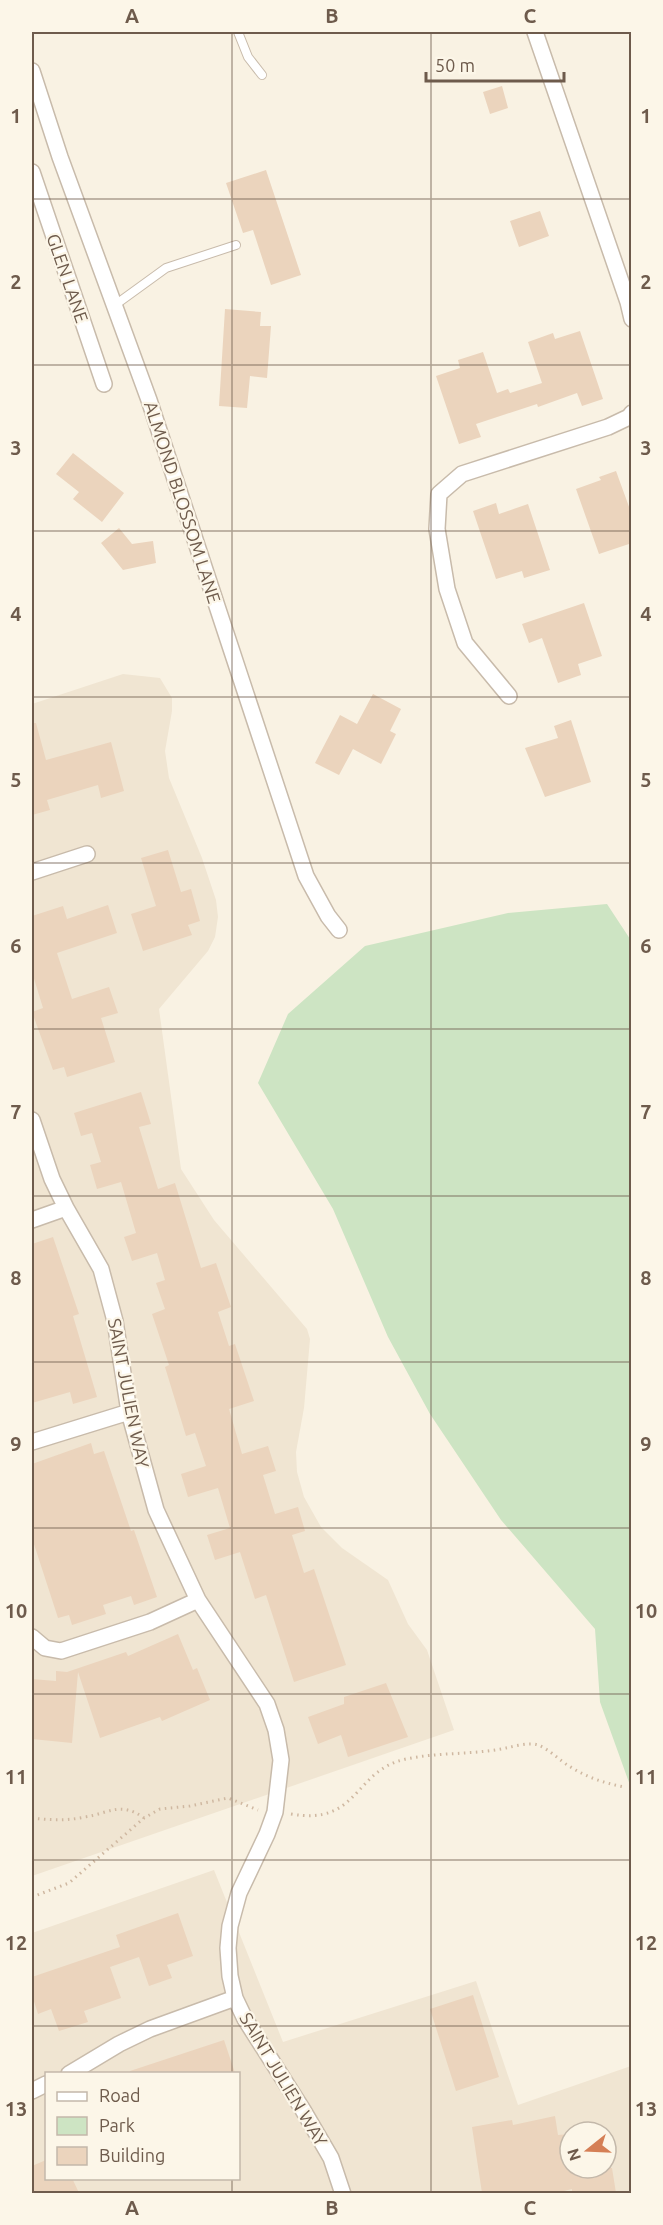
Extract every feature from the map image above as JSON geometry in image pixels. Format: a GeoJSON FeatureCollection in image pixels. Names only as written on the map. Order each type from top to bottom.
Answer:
{"type":"FeatureCollection","features":[{"type":"Feature","properties":{"kind":"street"},"geometry":{"type":"LineString","coordinates":[[535,32],[632,319]]}},
{"type":"Feature","properties":{"kind":"street","name":"ALMOND BLOSSOM LANE"},"geometry":{"type":"LineString","coordinates":[[32,71],[60,157],[150,403],[306,876],[328,916],[339,930]]}},
{"type":"Feature","properties":{"kind":"street","name":"GLEN LANE"},"geometry":{"type":"LineString","coordinates":[[32,172],[104,384]]}},
{"type":"Feature","properties":{"kind":"street"},"geometry":{"type":"LineString","coordinates":[[509,696],[465,643],[447,589],[437,529],[439,494],[462,474],[608,427],[629,417],[632,412]]}},
{"type":"Feature","properties":{"kind":"street"},"geometry":{"type":"LineString","coordinates":[[32,872],[87,854]]}},
{"type":"Feature","properties":{"kind":"street","name":"SAINT JULIEN WAY"},"geometry":{"type":"LineString","coordinates":[[32,1120],[52,1179],[101,1269],[115,1321],[129,1412],[156,1510],[198,1600],[267,1704],[276,1730],[281,1760],[275,1812],[239,1893],[230,1926],[228,1948],[230,1976],[235,1998],[245,2019],[319,2135],[331,2158],[343,2193]]}},
{"type":"Feature","properties":{"kind":"street"},"geometry":{"type":"LineString","coordinates":[[32,1220],[66,1208]]}},
{"type":"Feature","properties":{"kind":"street"},"geometry":{"type":"LineString","coordinates":[[32,1442],[129,1412]]}},
{"type":"Feature","properties":{"kind":"street"},"geometry":{"type":"LineString","coordinates":[[32,1637],[45,1648],[61,1652],[150,1622],[198,1600]]}},
{"type":"Feature","properties":{"kind":"street"},"geometry":{"type":"LineString","coordinates":[[71,2072],[150,2029],[235,1998]]}},
{"type":"Feature","properties":{"kind":"lane"},"geometry":{"type":"LineString","coordinates":[[238,32],[248,57],[262,75]]}},
{"type":"Feature","properties":{"kind":"lane"},"geometry":{"type":"LineString","coordinates":[[115,305],[166,268],[237,245]]}},
{"type":"Feature","properties":{"kind":"path"},"geometry":{"type":"LineString","coordinates":[[32,1897],[69,1883],[144,1818],[160,1809],[190,1806],[228,1798],[261,1811],[310,1817],[326,1815],[340,1809],[369,1780],[403,1760],[490,1752],[523,1744],[537,1745],[586,1776],[624,1787]]}},
{"type":"Feature","properties":{"kind":"path"},"geometry":{"type":"LineString","coordinates":[[32,1818],[63,1820],[85,1817],[114,1808],[125,1808],[135,1811],[144,1818]]}},
{"type":"Feature","properties":{"kind":"shaded area"},"geometry":{"type":"Polygon","coordinates":[[[123,674],[160,678],[172,698],[165,751],[169,778],[202,858],[216,900],[218,917],[215,937],[208,951],[159,1009],[181,1169],[214,1220],[307,1329],[310,1339],[304,1408],[296,1452],[297,1472],[304,1497],[321,1527],[342,1548],[388,1580],[408,1624],[427,1650],[454,1730],[32,1876],[32,704],[123,674]]]}},
{"type":"Feature","properties":{"kind":"shaded area"},"geometry":{"type":"Polygon","coordinates":[[[214,1870],[283,2042],[476,1981],[518,2105],[631,2066],[631,2193],[32,2193],[32,1933],[214,1870]]]}},
{"type":"Feature","properties":{"kind":"green space"},"geometry":{"type":"Polygon","coordinates":[[[607,904],[632,942],[631,1788],[600,1702],[595,1629],[501,1520],[430,1414],[388,1337],[333,1209],[258,1083],[288,1014],[365,946],[508,913],[607,904]]]}},
{"type":"Feature","properties":{"kind":"building"},"geometry":{"type":"Polygon","coordinates":[[[502,86],[508,108],[490,114],[483,92],[502,86]]]}},
{"type":"Feature","properties":{"kind":"building"},"geometry":{"type":"Polygon","coordinates":[[[266,170],[301,275],[271,285],[253,230],[243,233],[226,183],[266,170]]]}},
{"type":"Feature","properties":{"kind":"building"},"geometry":{"type":"Polygon","coordinates":[[[540,211],[549,236],[519,247],[510,221],[540,211]]]}},
{"type":"Feature","properties":{"kind":"building"},"geometry":{"type":"Polygon","coordinates":[[[225,309],[261,312],[260,326],[271,326],[267,378],[250,376],[247,408],[219,406],[225,309]]]}},
{"type":"Feature","properties":{"kind":"building"},"geometry":{"type":"Polygon","coordinates":[[[580,331],[603,399],[582,406],[577,393],[538,407],[537,404],[476,424],[481,437],[459,444],[436,376],[460,368],[458,360],[483,352],[497,393],[508,389],[510,393],[542,383],[528,342],[553,333],[555,339],[580,331]]]}},
{"type":"Feature","properties":{"kind":"building"},"geometry":{"type":"Polygon","coordinates":[[[73,453],[124,493],[102,522],[73,499],[79,492],[56,474],[73,453]]]}},
{"type":"Feature","properties":{"kind":"building"},"geometry":{"type":"Polygon","coordinates":[[[616,471],[632,515],[632,543],[599,554],[576,489],[601,480],[599,477],[616,471]]]}},
{"type":"Feature","properties":{"kind":"building"},"geometry":{"type":"Polygon","coordinates":[[[496,503],[499,514],[528,504],[550,570],[524,578],[522,571],[496,579],[473,511],[496,503]]]}},
{"type":"Feature","properties":{"kind":"building"},"geometry":{"type":"Polygon","coordinates":[[[119,528],[132,544],[153,541],[156,563],[123,570],[101,543],[119,528]]]}},
{"type":"Feature","properties":{"kind":"building"},"geometry":{"type":"Polygon","coordinates":[[[584,603],[602,656],[578,664],[581,675],[558,683],[542,638],[529,643],[522,624],[584,603]]]}},
{"type":"Feature","properties":{"kind":"building"},"geometry":{"type":"Polygon","coordinates":[[[373,694],[401,709],[390,731],[396,734],[381,764],[353,749],[339,775],[315,763],[340,715],[357,724],[373,694]]]}},
{"type":"Feature","properties":{"kind":"building"},"geometry":{"type":"Polygon","coordinates":[[[571,720],[591,782],[545,797],[525,748],[558,738],[554,726],[571,720]]]}},
{"type":"Feature","properties":{"kind":"building"},"geometry":{"type":"Polygon","coordinates":[[[32,723],[36,723],[46,760],[111,742],[124,791],[101,798],[98,785],[47,800],[50,810],[32,815],[32,723]]]}},
{"type":"Feature","properties":{"kind":"building"},"geometry":{"type":"Polygon","coordinates":[[[168,850],[181,892],[191,889],[200,921],[188,925],[192,935],[143,951],[131,914],[156,906],[141,858],[168,850]]]}},
{"type":"Feature","properties":{"kind":"building"},"geometry":{"type":"Polygon","coordinates":[[[108,905],[117,933],[57,953],[72,999],[109,987],[118,1013],[101,1018],[115,1062],[67,1077],[64,1067],[53,1070],[32,1012],[43,1008],[32,972],[32,916],[63,906],[67,919],[108,905]]]}},
{"type":"Feature","properties":{"kind":"building"},"geometry":{"type":"Polygon","coordinates":[[[141,1092],[151,1124],[139,1127],[158,1189],[175,1183],[201,1268],[216,1263],[231,1307],[218,1312],[229,1346],[235,1344],[254,1401],[229,1409],[242,1454],[268,1446],[276,1471],[263,1475],[275,1514],[298,1507],[305,1531],[292,1535],[304,1573],[314,1569],[346,1665],[294,1682],[266,1595],[255,1599],[240,1552],[215,1560],[207,1535],[230,1528],[218,1488],[188,1497],[181,1474],[206,1466],[195,1433],[186,1436],[165,1367],[169,1365],[152,1314],[165,1309],[156,1283],[165,1280],[157,1253],[132,1261],[124,1237],[136,1233],[121,1182],[97,1189],[90,1165],[101,1162],[92,1133],[81,1136],[74,1113],[141,1092]]]}},
{"type":"Feature","properties":{"kind":"building"},"geometry":{"type":"Polygon","coordinates":[[[53,1237],[79,1314],[73,1316],[97,1397],[73,1404],[70,1392],[32,1403],[32,1244],[53,1237]]]}},
{"type":"Feature","properties":{"kind":"building"},"geometry":{"type":"Polygon","coordinates":[[[91,1443],[94,1454],[104,1451],[131,1531],[134,1530],[157,1597],[134,1605],[131,1596],[103,1605],[106,1614],[72,1625],[69,1615],[58,1618],[32,1538],[32,1464],[91,1443]]]}},
{"type":"Feature","properties":{"kind":"building"},"geometry":{"type":"Polygon","coordinates":[[[178,1634],[193,1670],[197,1668],[210,1700],[162,1721],[160,1717],[100,1738],[78,1672],[72,1743],[32,1739],[32,1679],[56,1681],[56,1671],[67,1672],[126,1652],[128,1656],[178,1634]]]}},
{"type":"Feature","properties":{"kind":"building"},"geometry":{"type":"Polygon","coordinates":[[[386,1683],[408,1737],[348,1757],[341,1735],[318,1744],[308,1717],[344,1704],[344,1697],[386,1683]]]}},
{"type":"Feature","properties":{"kind":"building"},"geometry":{"type":"Polygon","coordinates":[[[178,1913],[193,1956],[167,1965],[172,1978],[149,1986],[139,1957],[110,1967],[121,1998],[84,2011],[88,2022],[59,2031],[51,2009],[38,2014],[32,1995],[32,1977],[120,1947],[116,1935],[178,1913]]]}},
{"type":"Feature","properties":{"kind":"building"},"geometry":{"type":"Polygon","coordinates":[[[473,1995],[499,2077],[456,2091],[430,2009],[473,1995]]]}},
{"type":"Feature","properties":{"kind":"building"},"geometry":{"type":"Polygon","coordinates":[[[224,2040],[235,2072],[130,2072],[224,2040]]]}},
{"type":"Feature","properties":{"kind":"building"},"geometry":{"type":"Polygon","coordinates":[[[555,2116],[558,2135],[558,2180],[614,2180],[616,2193],[572,2193],[572,2189],[556,2193],[482,2193],[472,2127],[512,2120],[513,2125],[555,2116]]]}},
{"type":"Feature","properties":{"kind":"building"},"geometry":{"type":"Polygon","coordinates":[[[45,2160],[45,2180],[73,2180],[79,2193],[32,2193],[32,2166],[45,2160]]]}}]}
